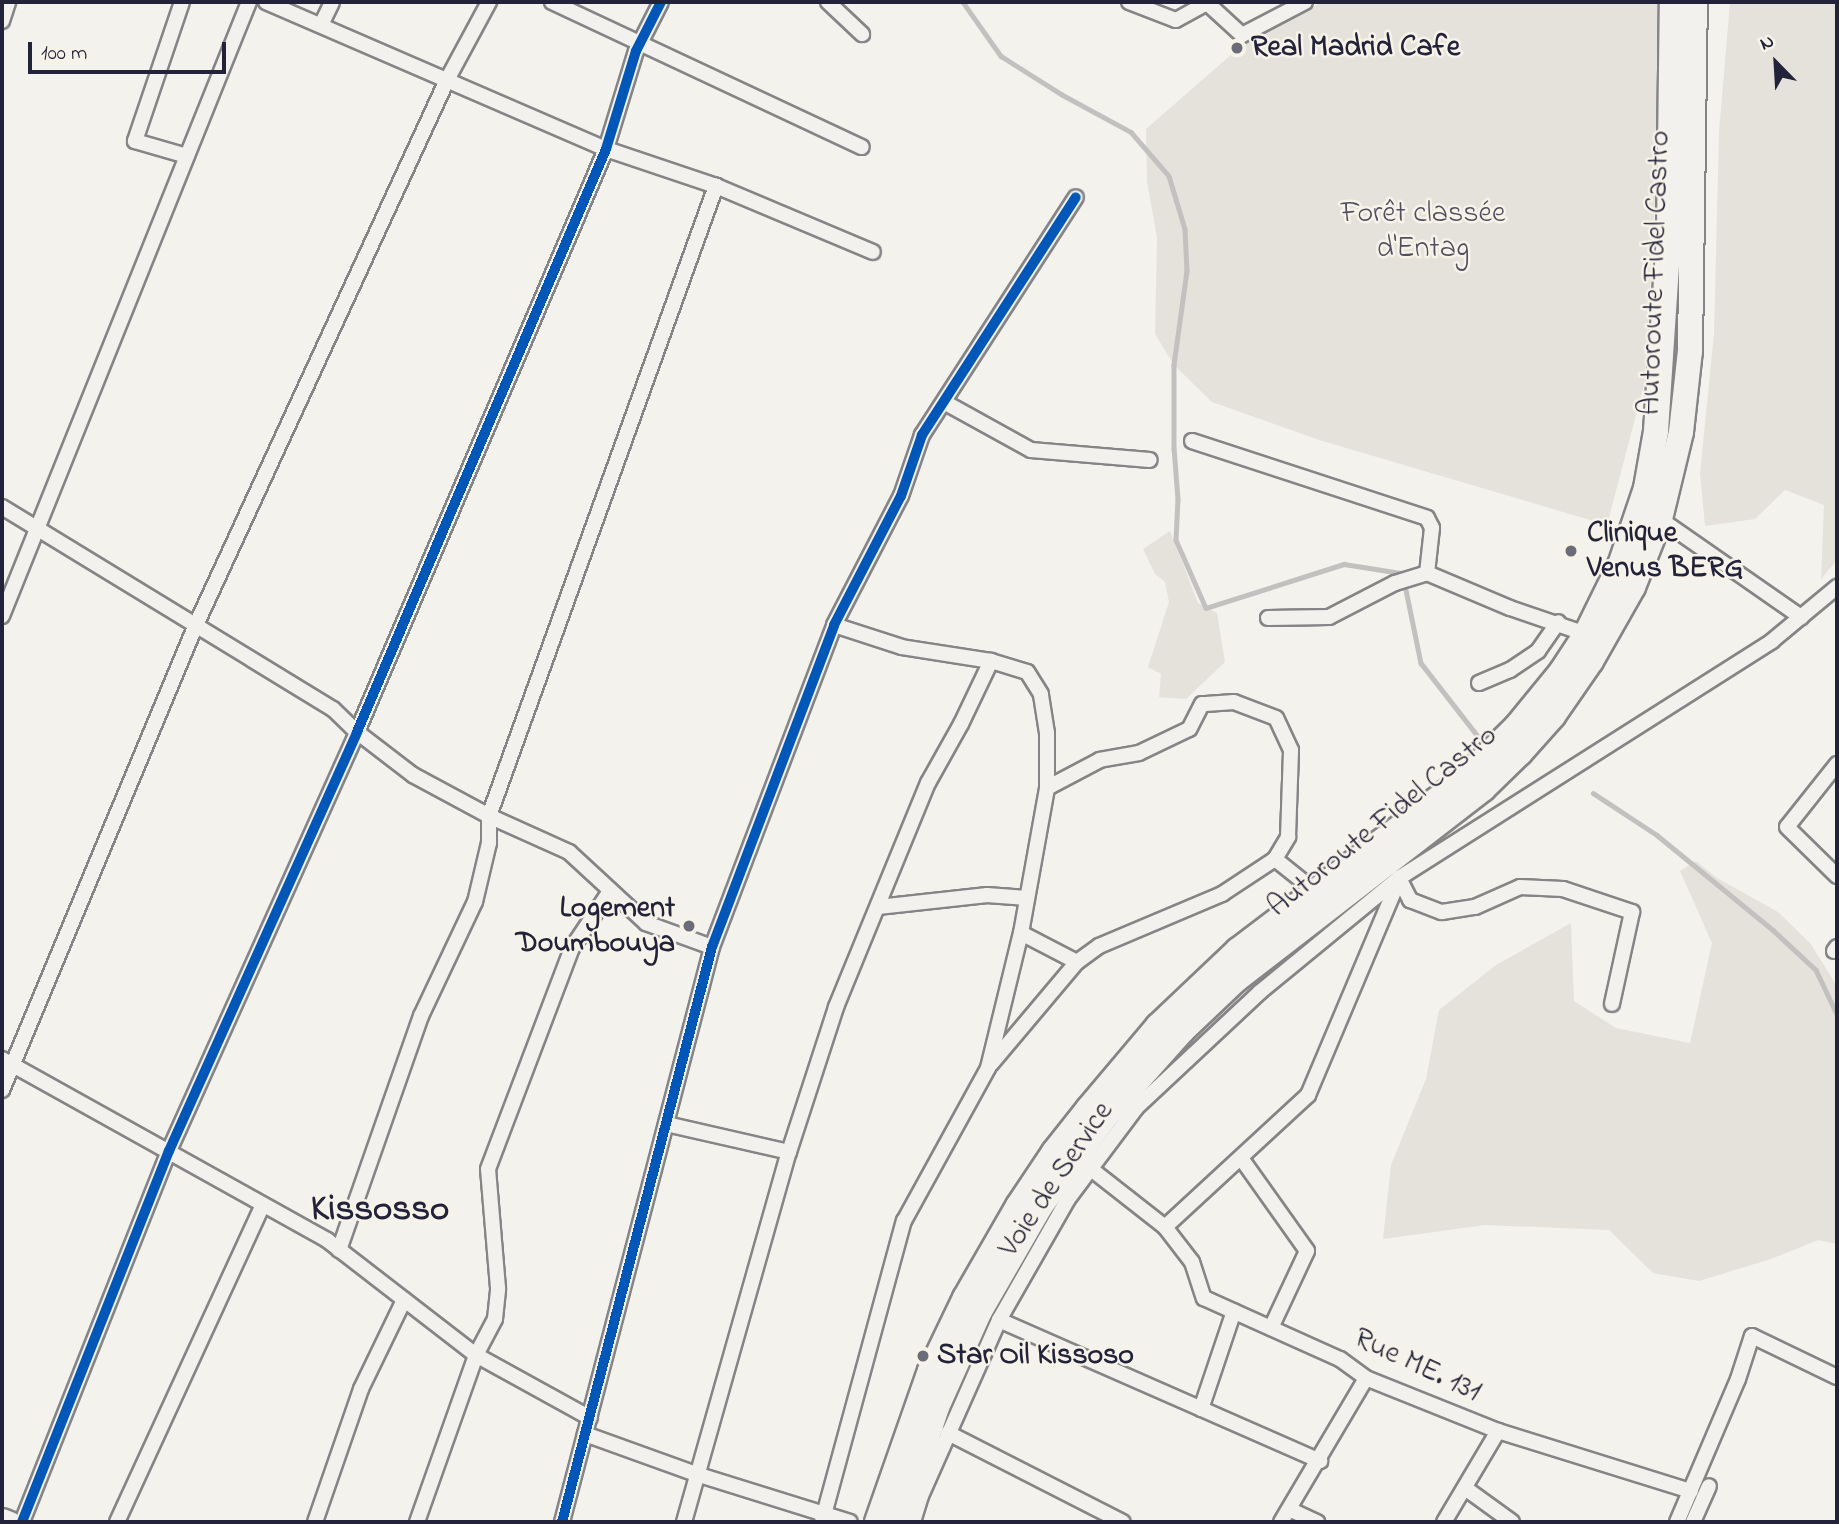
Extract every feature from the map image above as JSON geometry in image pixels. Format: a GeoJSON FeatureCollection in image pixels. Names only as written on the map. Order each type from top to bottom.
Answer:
{"type":"FeatureCollection","features":[{"type":"Feature","properties":{"kind":"highway","name":"Autoroute Fidel Castro"},"geometry":{"type":"LineString","coordinates":[[877,1522],[930,1371],[965,1298],[1054,1152],[1158,1026],[1238,950],[1470,772],[1516,727],[1561,672],[1586,634],[1620,565],[1646,488],[1656,431],[1669,233],[1672,2]]}},
{"type":"Feature","properties":{"kind":"highway","name":"Autoroute Fidel Castro"},"geometry":{"type":"LineString","coordinates":[[899,1522],[937,1407],[956,1361],[1016,1247],[1075,1156],[1107,1115],[1182,1031],[1236,980],[1394,870],[1483,789],[1553,716],[1591,661],[1633,587],[1660,519],[1681,432],[1690,351],[1695,2]]}},
{"type":"Feature","properties":{"kind":"main road"},"geometry":{"type":"LineString","coordinates":[[2,1519],[10,1522]]}},
{"type":"Feature","properties":{"kind":"street"},"geometry":{"type":"LineString","coordinates":[[2,21],[8,2]]}},
{"type":"Feature","properties":{"kind":"street"},"geometry":{"type":"LineString","coordinates":[[182,2],[135,141],[187,156]]}},
{"type":"Feature","properties":{"kind":"street"},"geometry":{"type":"LineString","coordinates":[[2,616],[249,2]]}},
{"type":"Feature","properties":{"kind":"street"},"geometry":{"type":"LineString","coordinates":[[266,2],[606,149],[716,186],[873,252]]}},
{"type":"Feature","properties":{"kind":"street"},"geometry":{"type":"LineString","coordinates":[[321,25],[332,2]]}},
{"type":"Feature","properties":{"kind":"street"},"geometry":{"type":"LineString","coordinates":[[2,1090],[7,1062],[195,627],[447,80],[489,2]]}},
{"type":"Feature","properties":{"kind":"street"},"geometry":{"type":"LineString","coordinates":[[552,2],[862,148]]}},
{"type":"Feature","properties":{"kind":"street"},"geometry":{"type":"LineString","coordinates":[[22,1522],[169,1151],[357,732],[606,149],[641,42],[661,2]]}},
{"type":"Feature","properties":{"kind":"street"},"geometry":{"type":"LineString","coordinates":[[828,2],[862,34]]}},
{"type":"Feature","properties":{"kind":"street"},"geometry":{"type":"LineString","coordinates":[[1129,2],[1176,20],[1207,3],[1242,35],[1305,2]]}},
{"type":"Feature","properties":{"kind":"street"},"geometry":{"type":"LineString","coordinates":[[339,1250],[421,1016],[475,902],[489,843],[489,816],[716,186]]}},
{"type":"Feature","properties":{"kind":"street"},"geometry":{"type":"LineString","coordinates":[[562,1522],[712,947],[834,625],[901,496],[922,435],[1076,197]]}},
{"type":"Feature","properties":{"kind":"street"},"geometry":{"type":"LineString","coordinates":[[944,402],[1031,450],[1150,460]]}},
{"type":"Feature","properties":{"kind":"street"},"geometry":{"type":"LineString","coordinates":[[1192,441],[1427,518],[1432,528],[1427,573]]}},
{"type":"Feature","properties":{"kind":"street"},"geometry":{"type":"LineString","coordinates":[[2,507],[333,709],[357,732],[413,775],[489,816],[569,852],[646,923],[712,947]]}},
{"type":"Feature","properties":{"kind":"street"},"geometry":{"type":"LineString","coordinates":[[1660,519],[1801,617]]}},
{"type":"Feature","properties":{"kind":"street"},"geometry":{"type":"LineString","coordinates":[[1268,618],[1329,617],[1395,583],[1427,573],[1510,608],[1558,622],[1586,634]]}},
{"type":"Feature","properties":{"kind":"street","name":"Voie de Service"},"geometry":{"type":"LineString","coordinates":[[913,1522],[948,1433],[999,1320],[1068,1199],[1136,1108],[1394,870],[1772,641],[1837,587]]}},
{"type":"Feature","properties":{"kind":"street"},"geometry":{"type":"LineString","coordinates":[[1479,683],[1510,670],[1538,651],[1558,622]]}},
{"type":"Feature","properties":{"kind":"street"},"geometry":{"type":"LineString","coordinates":[[834,625],[902,647],[991,661],[1027,672],[1041,694],[1047,733],[1048,788],[1021,933],[988,1068]]}},
{"type":"Feature","properties":{"kind":"street"},"geometry":{"type":"LineString","coordinates":[[684,1522],[789,1152],[836,1007],[928,783],[961,724],[991,661]]}},
{"type":"Feature","properties":{"kind":"street"},"geometry":{"type":"LineString","coordinates":[[822,1519],[904,1221],[988,1068],[1077,962],[1099,946],[1222,894],[1275,859],[1288,837],[1291,750],[1276,718],[1234,702],[1202,704],[1189,729],[1139,752],[1100,760],[1048,788]]}},
{"type":"Feature","properties":{"kind":"street"},"geometry":{"type":"LineString","coordinates":[[1837,764],[1787,827],[1837,876]]}},
{"type":"Feature","properties":{"kind":"street"},"geometry":{"type":"LineString","coordinates":[[1275,859],[1315,891]]}},
{"type":"Feature","properties":{"kind":"street"},"geometry":{"type":"LineString","coordinates":[[1394,870],[1410,900],[1442,912],[1475,907],[1520,887],[1563,889],[1632,912],[1612,1003]]}},
{"type":"Feature","properties":{"kind":"street"},"geometry":{"type":"LineString","coordinates":[[1165,1227],[1308,1096],[1394,870]]}},
{"type":"Feature","properties":{"kind":"street"},"geometry":{"type":"LineString","coordinates":[[417,1522],[476,1355],[495,1319],[498,1288],[488,1169],[572,948],[610,891]]}},
{"type":"Feature","properties":{"kind":"street"},"geometry":{"type":"LineString","coordinates":[[878,907],[987,895],[1027,898]]}},
{"type":"Feature","properties":{"kind":"street"},"geometry":{"type":"LineString","coordinates":[[1021,933],[1077,962]]}},
{"type":"Feature","properties":{"kind":"street"},"geometry":{"type":"LineString","coordinates":[[7,1062],[169,1151],[339,1250],[476,1355],[590,1418]]}},
{"type":"Feature","properties":{"kind":"street"},"geometry":{"type":"LineString","coordinates":[[666,1125],[789,1152]]}},
{"type":"Feature","properties":{"kind":"street"},"geometry":{"type":"LineString","coordinates":[[1241,1158],[1307,1251],[1270,1328]]}},
{"type":"Feature","properties":{"kind":"street","name":"Rue ME. 131"},"geometry":{"type":"LineString","coordinates":[[1091,1168],[1165,1227],[1192,1262],[1204,1298],[1340,1359],[1366,1378],[1498,1431],[1691,1492]]}},
{"type":"Feature","properties":{"kind":"street"},"geometry":{"type":"LineString","coordinates":[[117,1522],[263,1205]]}},
{"type":"Feature","properties":{"kind":"street"},"geometry":{"type":"LineString","coordinates":[[315,1522],[361,1390],[404,1300]]}},
{"type":"Feature","properties":{"kind":"street"},"geometry":{"type":"LineString","coordinates":[[1201,1409],[1234,1311]]}},
{"type":"Feature","properties":{"kind":"street"},"geometry":{"type":"LineString","coordinates":[[999,1320],[1320,1461]]}},
{"type":"Feature","properties":{"kind":"street"},"geometry":{"type":"LineString","coordinates":[[1678,1522],[1738,1379],[1752,1336],[1837,1377]]}},
{"type":"Feature","properties":{"kind":"street"},"geometry":{"type":"LineString","coordinates":[[1281,1522],[1320,1461],[1326,1442],[1366,1378]]}},
{"type":"Feature","properties":{"kind":"street"},"geometry":{"type":"LineString","coordinates":[[1444,1522],[1498,1431]]}},
{"type":"Feature","properties":{"kind":"street"},"geometry":{"type":"LineString","coordinates":[[948,1433],[1123,1522]]}},
{"type":"Feature","properties":{"kind":"street"},"geometry":{"type":"LineString","coordinates":[[585,1434],[822,1519],[850,1522]]}},
{"type":"Feature","properties":{"kind":"street"},"geometry":{"type":"LineString","coordinates":[[1693,1522],[1709,1486]]}},
{"type":"Feature","properties":{"kind":"street"},"geometry":{"type":"LineString","coordinates":[[1465,1488],[1512,1522]]}},
{"type":"Feature","properties":{"kind":"street"},"geometry":{"type":"LineString","coordinates":[[1291,1510],[1317,1522]]}},
{"type":"Feature","properties":{"kind":"shaded area","name":"Forêt classée d'Entag"},"geometry":{"type":"Polygon","coordinates":[[[1322,2],[1666,2],[1645,381],[1607,525],[1319,440],[1212,402],[1174,365],[1155,334],[1157,238],[1147,181],[1146,129],[1241,46],[1322,2]]]}},
{"type":"Feature","properties":{"kind":"shaded area"},"geometry":{"type":"Polygon","coordinates":[[[1730,2],[1837,2],[1837,560],[1821,579],[1824,505],[1785,490],[1755,519],[1705,526],[1700,473],[1714,333],[1719,132],[1730,2]]]}},
{"type":"Feature","properties":{"kind":"shaded area"},"geometry":{"type":"Polygon","coordinates":[[[1170,531],[1198,603],[1217,613],[1225,662],[1186,699],[1159,697],[1161,674],[1148,667],[1169,602],[1165,582],[1155,574],[1143,549],[1170,531]]]}},
{"type":"Feature","properties":{"kind":"shaded area"},"geometry":{"type":"Polygon","coordinates":[[[1696,861],[1717,878],[1778,912],[1810,943],[1837,986],[1837,1244],[1818,1240],[1771,1259],[1699,1281],[1653,1273],[1609,1230],[1485,1225],[1383,1239],[1391,1165],[1426,1079],[1439,1010],[1496,965],[1571,923],[1574,1001],[1616,1028],[1690,1043],[1712,943],[1680,871],[1696,861]]]}},
{"type":"Feature","properties":{"kind":"waterway"},"geometry":{"type":"LineString","coordinates":[[963,2],[1001,56],[1061,94],[1131,132],[1169,176],[1185,229],[1187,271],[1174,365],[1174,448],[1178,499],[1176,540],[1206,608],[1344,564],[1400,573]]}},
{"type":"Feature","properties":{"kind":"waterway"},"geometry":{"type":"LineString","coordinates":[[1406,590],[1421,663],[1477,735]]}},
{"type":"Feature","properties":{"kind":"waterway"},"geometry":{"type":"LineString","coordinates":[[1593,793],[1657,835],[1773,930],[1816,970],[1837,1014]]}},
{"type":"Feature","properties":{"kind":"cycle path"},"geometry":{"type":"LineString","coordinates":[[22,1522],[169,1151],[357,732],[606,149],[636,51],[661,2]]}},
{"type":"Feature","properties":{"kind":"cycle path"},"geometry":{"type":"LineString","coordinates":[[562,1522],[712,947],[834,625],[901,496],[922,435],[1076,197]]}},
{"type":"Feature","properties":{"kind":"place","name":"Real Madrid Cafe"},"geometry":{"type":"Point","coordinates":[1237,48]}},
{"type":"Feature","properties":{"kind":"place","name":"Clinique Venus BERG"},"geometry":{"type":"Point","coordinates":[1571,551]}},
{"type":"Feature","properties":{"kind":"place","name":"Logement Doumbouya"},"geometry":{"type":"Point","coordinates":[689,926]}},
{"type":"Feature","properties":{"kind":"place","name":"Star Oil Kissoso"},"geometry":{"type":"Point","coordinates":[923,1356]}},
{"type":"Feature","properties":{"kind":"district","name":"Kissosso"},"geometry":{"type":"Point","coordinates":[380,1210]}}]}
